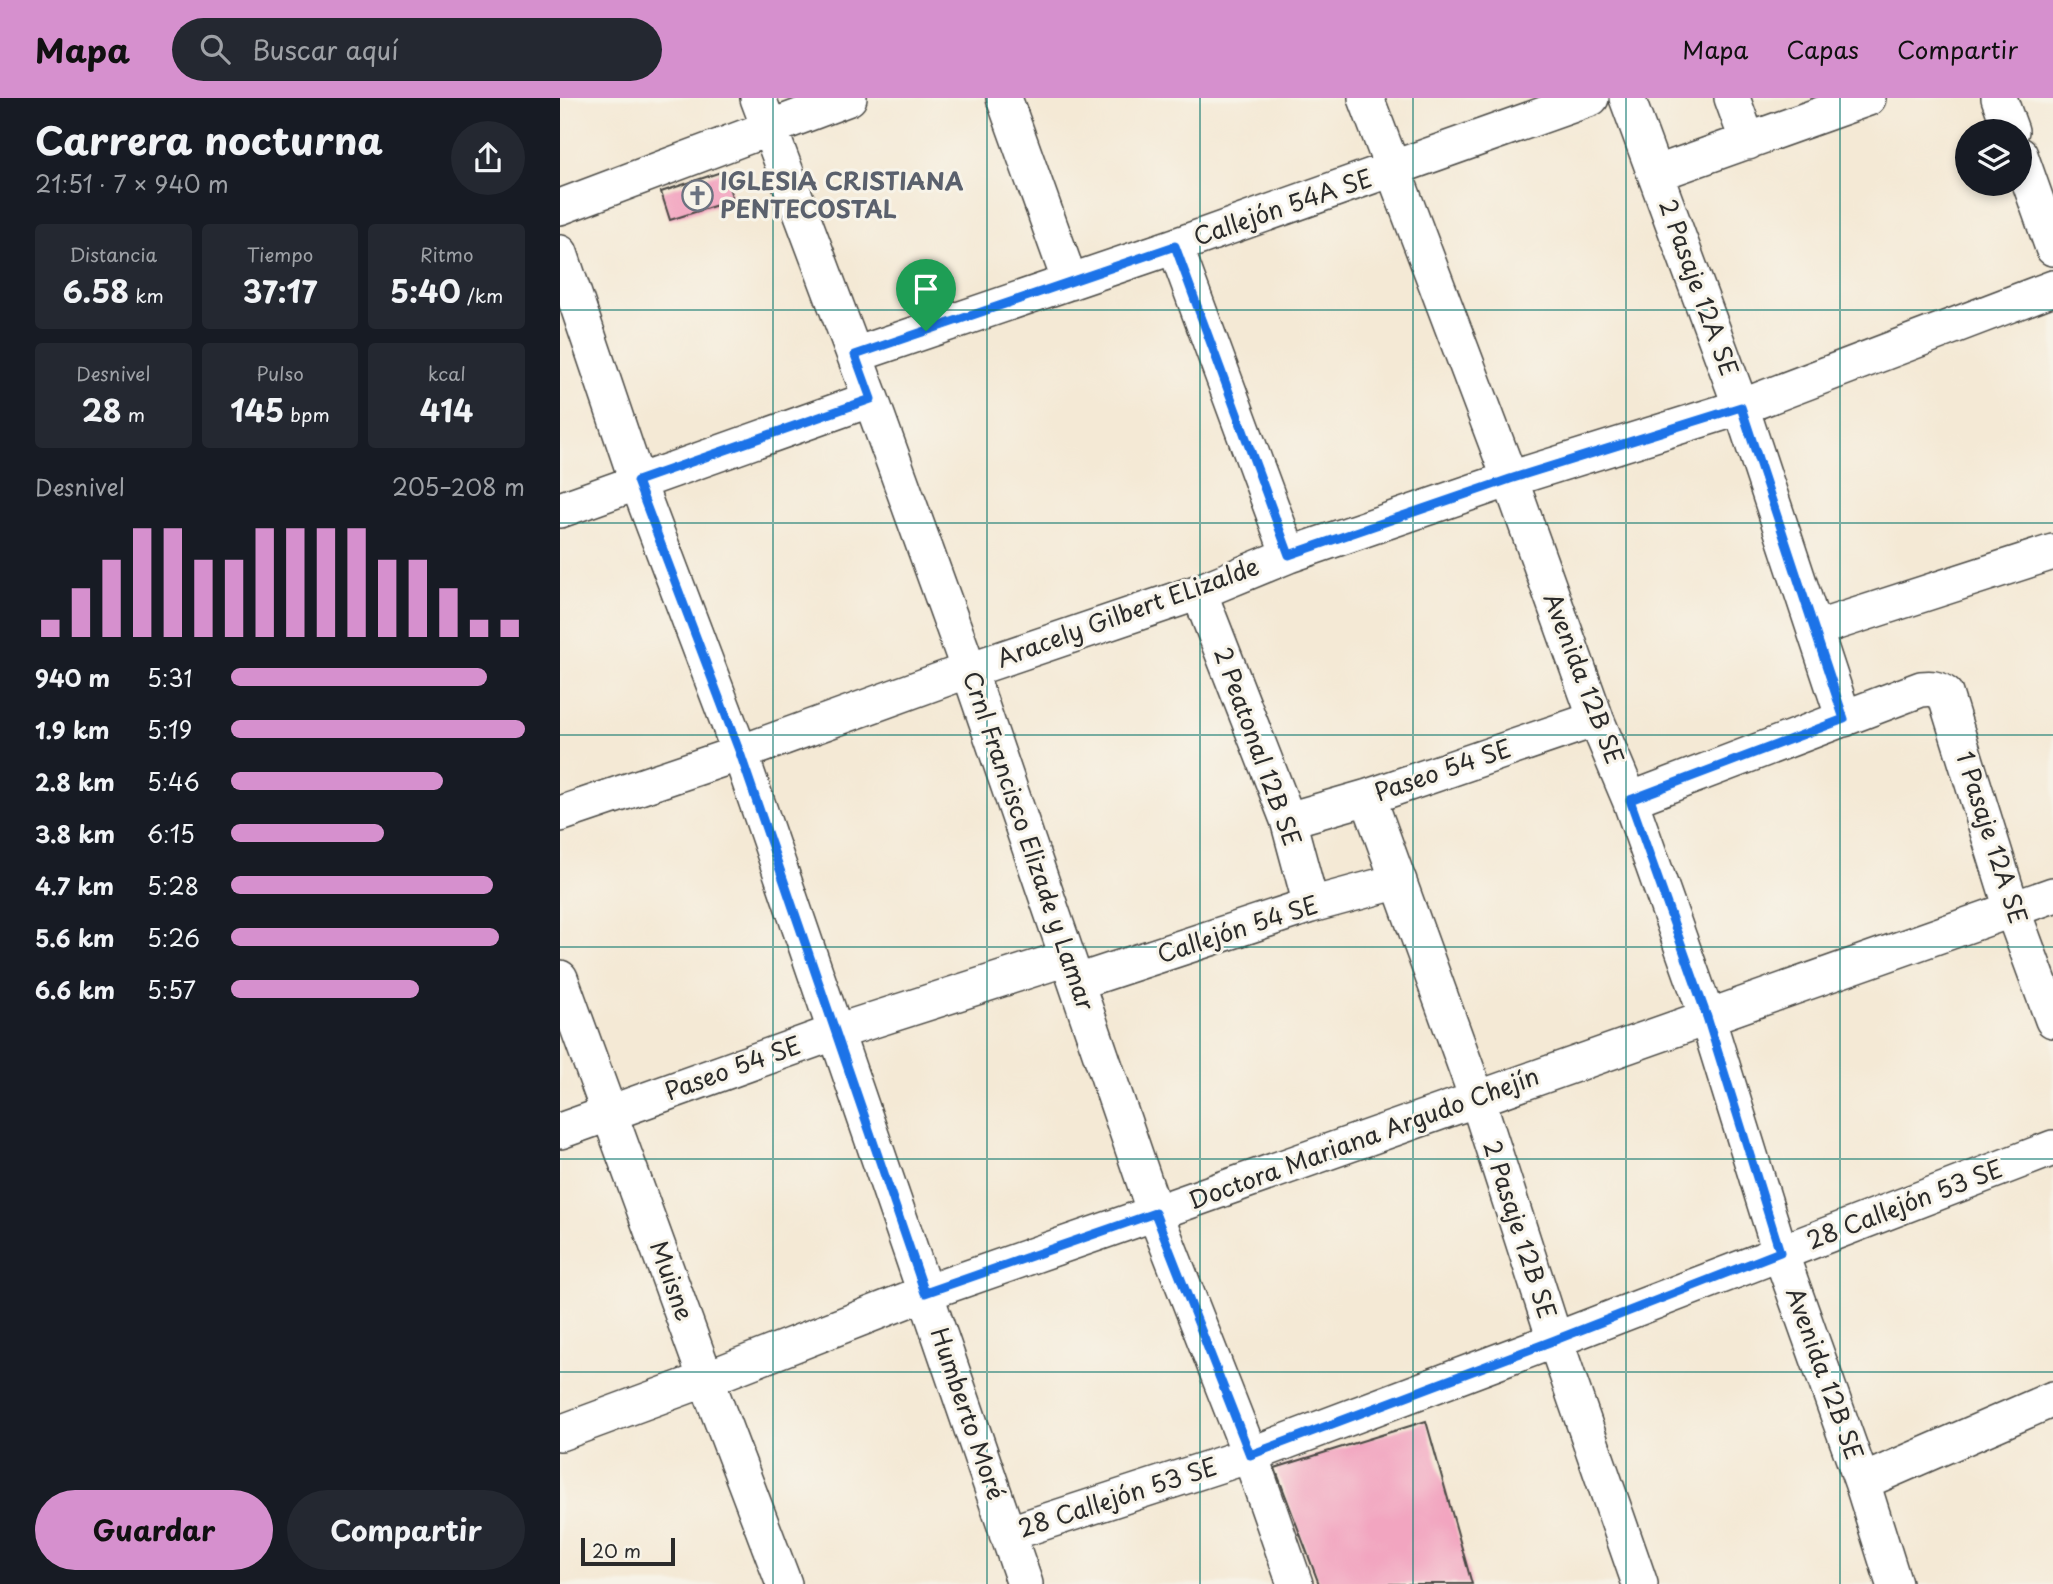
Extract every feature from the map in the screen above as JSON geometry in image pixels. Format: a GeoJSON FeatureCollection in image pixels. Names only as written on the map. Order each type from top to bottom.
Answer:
{"type":"FeatureCollection","features":[{"type":"Feature","properties":{"kind":"street"},"geometry":{"type":"LineString","coordinates":[[560,207],[763,113],[849,98]]}},
{"type":"Feature","properties":{"kind":"street"},"geometry":{"type":"LineString","coordinates":[[1004,98],[1070,282]]}},
{"type":"Feature","properties":{"kind":"street","name":"Avenida 12B SE"},"geometry":{"type":"LineString","coordinates":[[1366,98],[1510,479],[1596,719],[1630,800],[1707,1017],[1780,1252],[1862,1482],[1894,1584]]}},
{"type":"Feature","properties":{"kind":"street","name":"Callejón 54A SE"},"geometry":{"type":"LineString","coordinates":[[855,355],[1175,246],[1591,98]]}},
{"type":"Feature","properties":{"kind":"street","name":"2 Pasaje 12A SE"},"geometry":{"type":"LineString","coordinates":[[1627,98],[1741,407],[1844,719]]}},
{"type":"Feature","properties":{"kind":"street"},"geometry":{"type":"LineString","coordinates":[[1732,98],[1748,142]]}},
{"type":"Feature","properties":{"kind":"street"},"geometry":{"type":"LineString","coordinates":[[1656,174],[1868,98]]}},
{"type":"Feature","properties":{"kind":"street"},"geometry":{"type":"LineString","coordinates":[[1999,98],[2007,119]]}},
{"type":"Feature","properties":{"kind":"street","name":"Crnl Francisco Elizade y Lamar"},"geometry":{"type":"LineString","coordinates":[[763,113],[855,355],[969,670],[1155,1213],[1250,1455],[1295,1584]]}},
{"type":"Feature","properties":{"kind":"street"},"geometry":{"type":"LineString","coordinates":[[2032,189],[2053,248]]}},
{"type":"Feature","properties":{"kind":"street"},"geometry":{"type":"LineString","coordinates":[[1175,246],[1289,555]]}},
{"type":"Feature","properties":{"kind":"street","name":"Humberto Moré"},"geometry":{"type":"LineString","coordinates":[[560,253],[637,481],[740,753],[1025,1584]]}},
{"type":"Feature","properties":{"kind":"street","name":"Aracely Gilbert ELizalde"},"geometry":{"type":"LineString","coordinates":[[560,814],[1199,592],[1289,555],[1510,479],[1741,407],[2053,288]]}},
{"type":"Feature","properties":{"kind":"street"},"geometry":{"type":"LineString","coordinates":[[560,510],[871,399]]}},
{"type":"Feature","properties":{"kind":"street"},"geometry":{"type":"LineString","coordinates":[[1815,629],[2053,552]]}},
{"type":"Feature","properties":{"kind":"street","name":"2 Peatonal 12B SE"},"geometry":{"type":"LineString","coordinates":[[1199,592],[1288,820],[1311,905]]}},
{"type":"Feature","properties":{"kind":"street","name":"1 Pasaje 12A SE"},"geometry":{"type":"LineString","coordinates":[[1844,719],[1921,689],[1935,688],[1945,694],[2012,909],[2053,1020]]}},
{"type":"Feature","properties":{"kind":"street","name":"Paseo 54 SE"},"geometry":{"type":"LineString","coordinates":[[1288,820],[1368,797],[1596,719]]}},
{"type":"Feature","properties":{"kind":"street"},"geometry":{"type":"LineString","coordinates":[[1630,800],[1844,719]]}},
{"type":"Feature","properties":{"kind":"street","name":"2 Pasaje 12B SE"},"geometry":{"type":"LineString","coordinates":[[1368,797],[1477,1098],[1555,1340],[1640,1584]]}},
{"type":"Feature","properties":{"kind":"street","name":"Callejón 54 SE"},"geometry":{"type":"LineString","coordinates":[[1072,970],[1399,881]]}},
{"type":"Feature","properties":{"kind":"street","name":"Doctora Mariana Argudo Chejín"},"geometry":{"type":"LineString","coordinates":[[560,1433],[925,1293],[2053,895]]}},
{"type":"Feature","properties":{"kind":"street","name":"Paseo 54 SE"},"geometry":{"type":"LineString","coordinates":[[560,1132],[836,1032],[1072,970]]}},
{"type":"Feature","properties":{"kind":"street","name":"Muisne"},"geometry":{"type":"LineString","coordinates":[[560,978],[784,1584]]}},
{"type":"Feature","properties":{"kind":"street","name":"28 Callejón 53 SE"},"geometry":{"type":"LineString","coordinates":[[1007,1534],[1250,1455],[2053,1148]]}},
{"type":"Feature","properties":{"kind":"street"},"geometry":{"type":"LineString","coordinates":[[1862,1482],[2053,1399]]}},
{"type":"Feature","properties":{"kind":"building","name":"IGLESIA CRISTIANA PENTECOSTAL"},"geometry":{"type":"Polygon","coordinates":[[[724,171],[733,200],[670,220],[661,192],[724,171]]]}},
{"type":"Feature","properties":{"kind":"building"},"geometry":{"type":"Polygon","coordinates":[[[1426,1421],[1472,1584],[1319,1584],[1275,1468],[1426,1421]]]}},
{"type":"Feature","properties":{"kind":"place","name":"IGLESIA CRISTIANA PENTECOSTAL"},"geometry":{"type":"Point","coordinates":[697,196]}},
{"type":"Feature","properties":{"kind":"route"},"geometry":{"type":"LineString","coordinates":[[1175,246],[1289,555],[1510,479],[1741,407],[1844,719],[1630,800],[1707,1017],[1780,1252],[1250,1455],[1155,1213],[925,1293],[740,753],[637,481],[871,399],[855,355],[926,331],[1175,246]]}}]}
